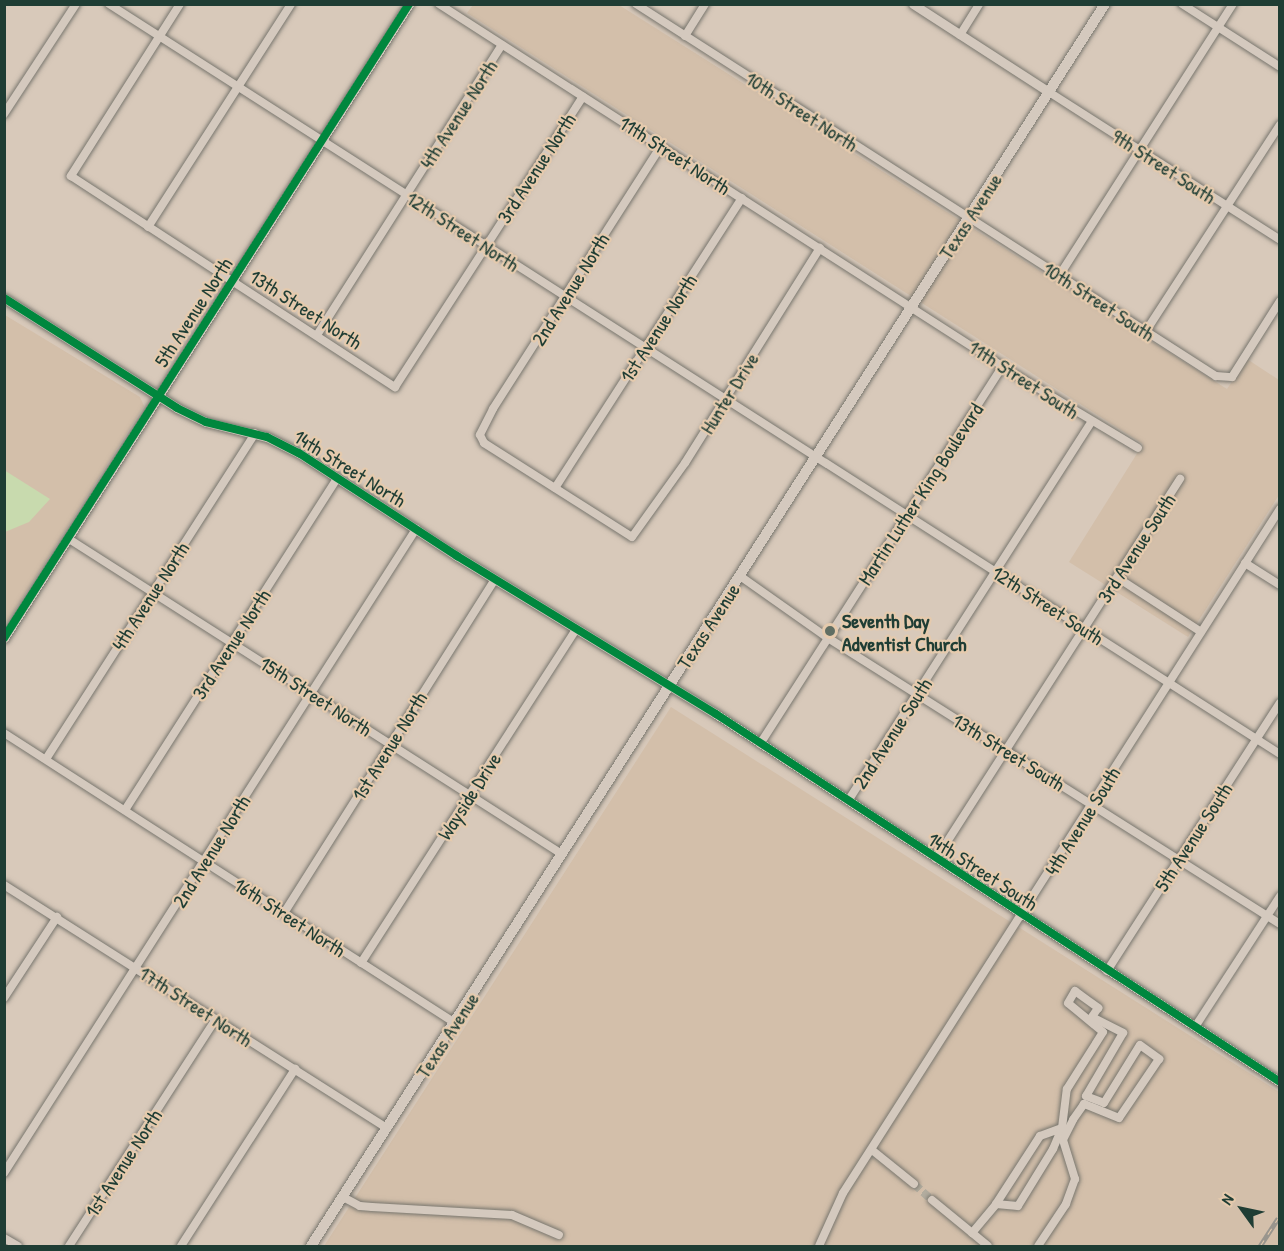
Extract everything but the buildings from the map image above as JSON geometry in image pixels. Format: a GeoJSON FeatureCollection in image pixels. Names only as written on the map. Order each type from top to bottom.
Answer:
{"type":"FeatureCollection","features":[{"type":"Feature","properties":{"kind":"main road","name":"Texas Avenue"},"geometry":{"type":"LineString","coordinates":[[311,1246],[1105,4]]}},
{"type":"Feature","properties":{"kind":"street"},"geometry":{"type":"LineString","coordinates":[[4,114],[76,4]]}},
{"type":"Feature","properties":{"kind":"street","name":"12th Street North"},"geometry":{"type":"LineString","coordinates":[[109,4],[816,457]]}},
{"type":"Feature","properties":{"kind":"street"},"geometry":{"type":"LineString","coordinates":[[160,37],[180,4]]}},
{"type":"Feature","properties":{"kind":"street"},"geometry":{"type":"LineString","coordinates":[[148,227],[291,4]]}},
{"type":"Feature","properties":{"kind":"street","name":"5th Avenue North"},"geometry":{"type":"LineString","coordinates":[[4,638],[409,4]]}},
{"type":"Feature","properties":{"kind":"street","name":"11th Street North"},"geometry":{"type":"LineString","coordinates":[[439,4],[912,307]]}},
{"type":"Feature","properties":{"kind":"street","name":"10th Street North"},"geometry":{"type":"LineString","coordinates":[[636,4],[969,218]]}},
{"type":"Feature","properties":{"kind":"street"},"geometry":{"type":"LineString","coordinates":[[685,36],[705,4]]}},
{"type":"Feature","properties":{"kind":"street"},"geometry":{"type":"LineString","coordinates":[[913,4],[1049,92]]}},
{"type":"Feature","properties":{"kind":"street"},"geometry":{"type":"LineString","coordinates":[[960,35],[979,4]]}},
{"type":"Feature","properties":{"kind":"street"},"geometry":{"type":"LineString","coordinates":[[1182,4],[1280,67]]}},
{"type":"Feature","properties":{"kind":"street"},"geometry":{"type":"LineString","coordinates":[[1059,276],[1233,4]]}},
{"type":"Feature","properties":{"kind":"street","name":"13th Street North"},"geometry":{"type":"LineString","coordinates":[[160,37],[71,176],[391,384]]}},
{"type":"Feature","properties":{"kind":"street","name":"4th Avenue North"},"geometry":{"type":"LineString","coordinates":[[317,335],[502,45]]}},
{"type":"Feature","properties":{"kind":"street","name":"9th Street South"},"geometry":{"type":"LineString","coordinates":[[1049,92],[1280,240]]}},
{"type":"Feature","properties":{"kind":"street","name":"3rd Avenue North"},"geometry":{"type":"LineString","coordinates":[[391,384],[395,387],[583,96]]}},
{"type":"Feature","properties":{"kind":"street"},"geometry":{"type":"LineString","coordinates":[[1146,331],[1280,125]]}},
{"type":"Feature","properties":{"kind":"street","name":"2nd Avenue North"},"geometry":{"type":"LineString","coordinates":[[555,488],[484,443],[480,433],[661,146]]}},
{"type":"Feature","properties":{"kind":"street","name":"1st Avenue North"},"geometry":{"type":"LineString","coordinates":[[555,488],[742,198]]}},
{"type":"Feature","properties":{"kind":"street","name":"10th Street South"},"geometry":{"type":"LineString","coordinates":[[969,218],[1216,376],[1232,377],[1280,301]]}},
{"type":"Feature","properties":{"kind":"street","name":"Hunter Drive"},"geometry":{"type":"LineString","coordinates":[[555,488],[633,535],[685,463],[820,248]]}},
{"type":"Feature","properties":{"kind":"street","name":"14th Street North"},"geometry":{"type":"LineString","coordinates":[[4,298],[159,396],[206,422],[255,433],[299,453],[669,687]]}},
{"type":"Feature","properties":{"kind":"street","name":"11th Street South"},"geometry":{"type":"LineString","coordinates":[[912,307],[1091,422],[1138,448]]}},
{"type":"Feature","properties":{"kind":"street","name":"Martin Luther King Boulevard"},"geometry":{"type":"LineString","coordinates":[[760,744],[1003,365]]}},
{"type":"Feature","properties":{"kind":"street","name":"2nd Avenue South"},"geometry":{"type":"LineString","coordinates":[[848,801],[1091,422]]}},
{"type":"Feature","properties":{"kind":"street","name":"4th Avenue North"},"geometry":{"type":"LineString","coordinates":[[46,759],[255,433]]}},
{"type":"Feature","properties":{"kind":"street","name":"12th Street South"},"geometry":{"type":"LineString","coordinates":[[816,457],[1280,754]]}},
{"type":"Feature","properties":{"kind":"street","name":"3rd Avenue North"},"geometry":{"type":"LineString","coordinates":[[125,810],[337,478]]}},
{"type":"Feature","properties":{"kind":"street","name":"3rd Avenue South"},"geometry":{"type":"LineString","coordinates":[[936,859],[1180,479]]}},
{"type":"Feature","properties":{"kind":"street","name":"4th Avenue South"},"geometry":{"type":"LineString","coordinates":[[819,1246],[843,1193],[1280,509]]}},
{"type":"Feature","properties":{"kind":"street","name":"2nd Avenue North"},"geometry":{"type":"LineString","coordinates":[[4,1173],[416,529]]}},
{"type":"Feature","properties":{"kind":"street","name":"15th Street North"},"geometry":{"type":"LineString","coordinates":[[69,539],[562,854]]}},
{"type":"Feature","properties":{"kind":"street"},"geometry":{"type":"LineString","coordinates":[[1245,563],[1280,585]]}},
{"type":"Feature","properties":{"kind":"street","name":"13th Street South"},"geometry":{"type":"LineString","coordinates":[[740,576],[828,638],[1280,924]]}},
{"type":"Feature","properties":{"kind":"street"},"geometry":{"type":"LineString","coordinates":[[1118,578],[1201,632]]}},
{"type":"Feature","properties":{"kind":"street","name":"1st Avenue North"},"geometry":{"type":"LineString","coordinates":[[284,912],[495,579]]}},
{"type":"Feature","properties":{"kind":"street","name":"Wayside Drive"},"geometry":{"type":"LineString","coordinates":[[361,963],[576,629]]}},
{"type":"Feature","properties":{"kind":"street","name":"14th Street South"},"geometry":{"type":"LineString","coordinates":[[669,687],[1280,1082]]}},
{"type":"Feature","properties":{"kind":"street","name":"5th Avenue South"},"geometry":{"type":"LineString","coordinates":[[1107,971],[1280,703]]}},
{"type":"Feature","properties":{"kind":"street","name":"16th Street North"},"geometry":{"type":"LineString","coordinates":[[4,733],[455,1023]]}},
{"type":"Feature","properties":{"kind":"street","name":"17th Street North"},"geometry":{"type":"LineString","coordinates":[[4,885],[387,1128]]}},
{"type":"Feature","properties":{"kind":"street"},"geometry":{"type":"LineString","coordinates":[[1195,1028],[1280,896]]}},
{"type":"Feature","properties":{"kind":"street"},"geometry":{"type":"LineString","coordinates":[[4,998],[57,917]]}},
{"type":"Feature","properties":{"kind":"street"},"geometry":{"type":"LineString","coordinates":[[996,1204],[1018,1206],[1053,1149],[1062,1128],[1067,1089],[1103,1032],[1068,1003],[1075,992],[1098,1008],[1092,1017],[1123,1033],[1086,1096],[1104,1103],[1140,1045],[1159,1059],[1119,1118],[1084,1104],[1073,1120],[1063,1140],[1075,1179],[1066,1204],[1038,1246]]}},
{"type":"Feature","properties":{"kind":"street","name":"1st Avenue North"},"geometry":{"type":"LineString","coordinates":[[69,1246],[216,1019]]}},
{"type":"Feature","properties":{"kind":"street"},"geometry":{"type":"LineString","coordinates":[[181,1246],[295,1069]]}},
{"type":"Feature","properties":{"kind":"street"},"geometry":{"type":"LineString","coordinates":[[972,1233],[996,1204],[1040,1137],[1062,1128]]}},
{"type":"Feature","properties":{"kind":"street"},"geometry":{"type":"LineString","coordinates":[[872,1150],[914,1184]]}},
{"type":"Feature","properties":{"kind":"street"},"geometry":{"type":"LineString","coordinates":[[343,1197],[360,1206],[512,1215],[559,1235]]}},
{"type":"Feature","properties":{"kind":"street"},"geometry":{"type":"LineString","coordinates":[[932,1200],[988,1246]]}},
{"type":"Feature","properties":{"kind":"street"},"geometry":{"type":"LineString","coordinates":[[4,1238],[18,1246]]}},
{"type":"Feature","properties":{"kind":"shaded area"},"geometry":{"type":"Polygon","coordinates":[[[473,5],[619,5],[1227,389],[1247,359],[1279,380],[1279,495],[1188,637],[1069,562],[1143,444],[467,13],[473,5]]]}},
{"type":"Feature","properties":{"kind":"shaded area"},"geometry":{"type":"Polygon","coordinates":[[[5,315],[140,397],[144,406],[5,625],[5,315]]]}},
{"type":"Feature","properties":{"kind":"shaded area"},"geometry":{"type":"Polygon","coordinates":[[[671,707],[1279,1092],[1279,1246],[324,1246],[671,707]]]}},
{"type":"Feature","properties":{"kind":"green space"},"geometry":{"type":"Polygon","coordinates":[[[4,470],[50,499],[29,522],[5,532],[4,470]]]}},
{"type":"Feature","properties":{"kind":"tunnel"},"geometry":{"type":"LineString","coordinates":[[914,1184],[932,1200]]}},
{"type":"Feature","properties":{"kind":"railway"},"geometry":{"type":"LineString","coordinates":[[1260,1246],[1278,1218]]}},
{"type":"Feature","properties":{"kind":"cycle path"},"geometry":{"type":"LineString","coordinates":[[4,638],[409,4]]}},
{"type":"Feature","properties":{"kind":"cycle path"},"geometry":{"type":"LineString","coordinates":[[4,298],[177,408],[206,422],[267,437],[299,453],[457,556],[716,714],[1280,1082]]}},
{"type":"Feature","properties":{"kind":"place","name":"Seventh Day Adventist Church"},"geometry":{"type":"Point","coordinates":[830,631]}}]}
